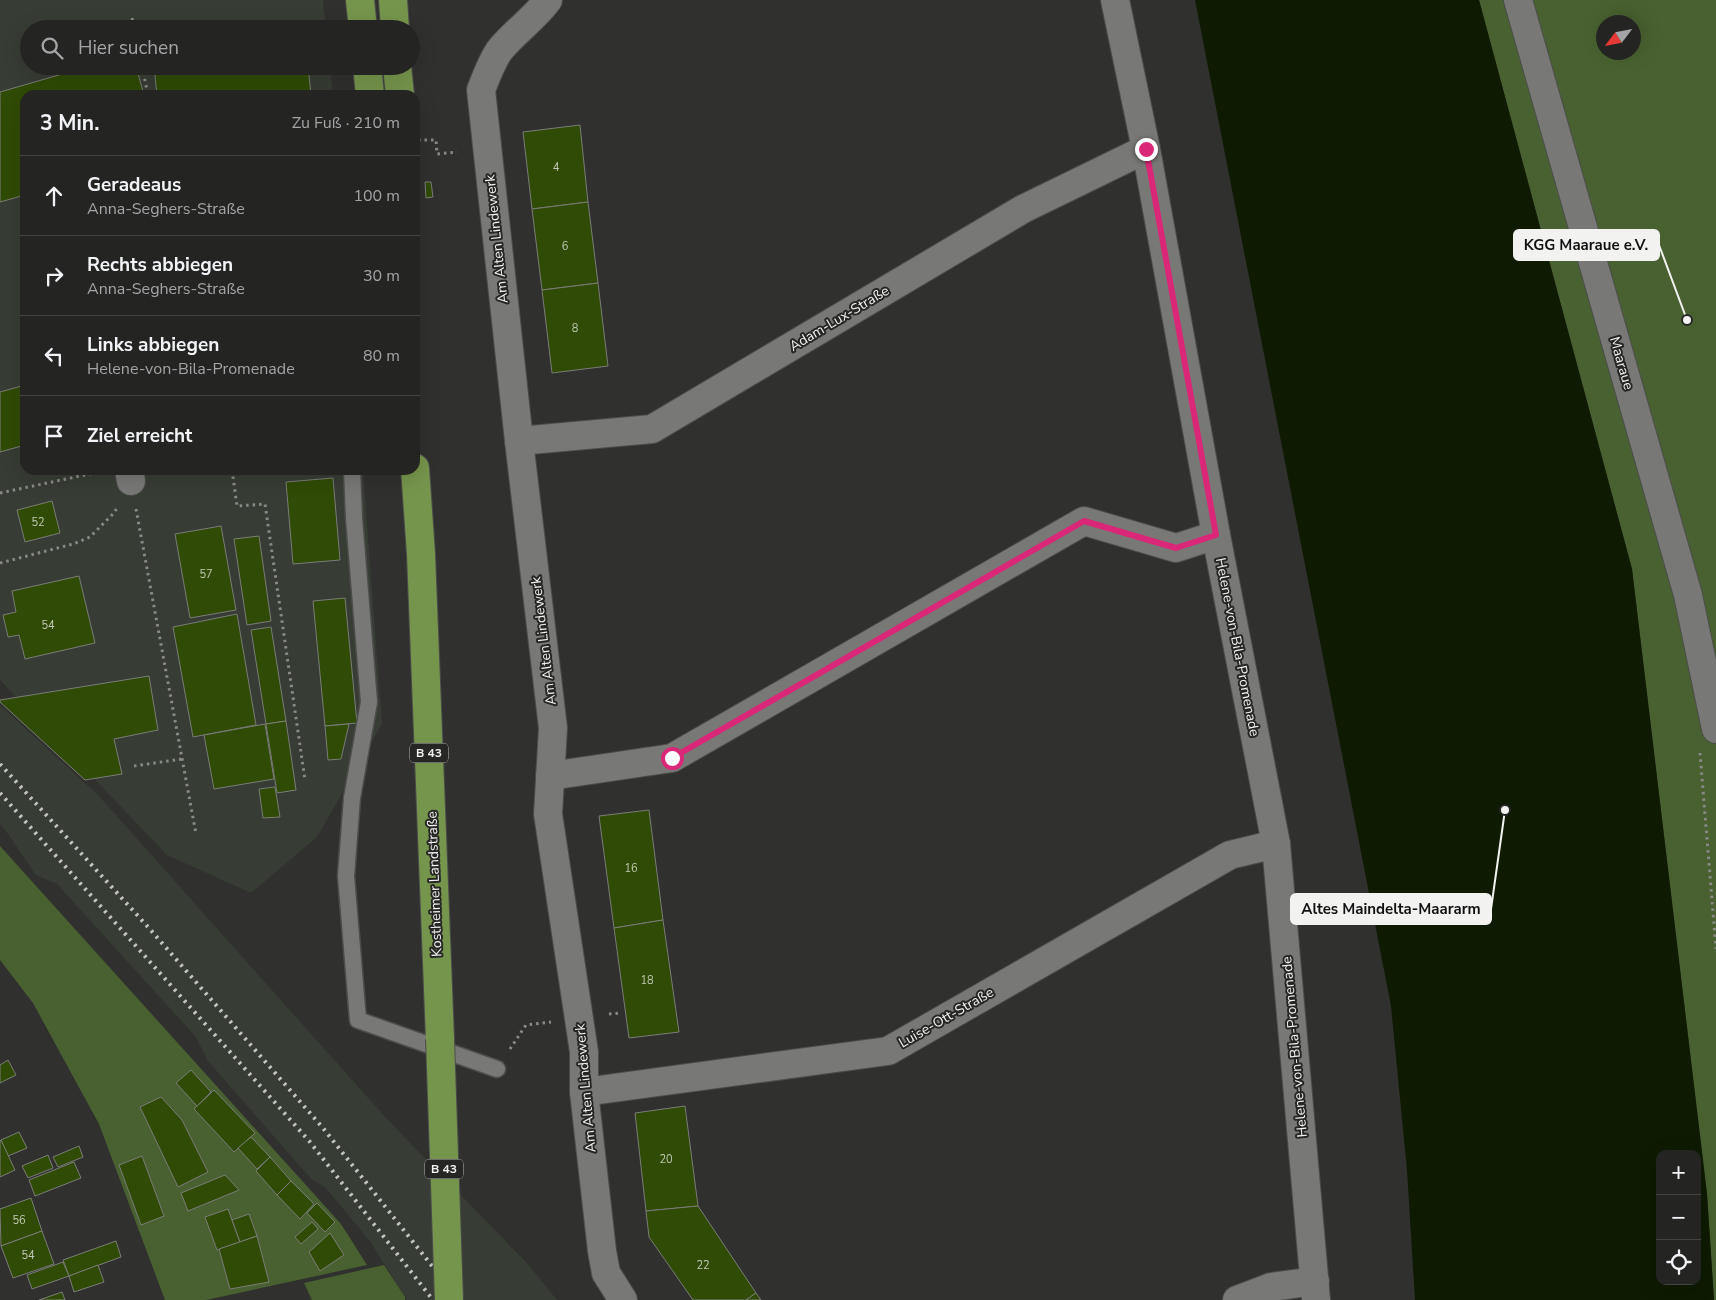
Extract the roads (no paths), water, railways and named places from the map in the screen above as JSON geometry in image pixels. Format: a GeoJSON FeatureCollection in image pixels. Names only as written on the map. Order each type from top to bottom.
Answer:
{"type":"FeatureCollection","features":[{"type":"Feature","properties":{"kind":"main road"},"geometry":{"type":"LineString","coordinates":[[360,0],[362,20]]}},
{"type":"Feature","properties":{"kind":"main road"},"geometry":{"type":"LineString","coordinates":[[393,0],[394,20]]}},
{"type":"Feature","properties":{"kind":"main road"},"geometry":{"type":"LineString","coordinates":[[368,75],[369,90]]}},
{"type":"Feature","properties":{"kind":"main road"},"geometry":{"type":"LineString","coordinates":[[399,75],[400,90]]}},
{"type":"Feature","properties":{"kind":"main road","name":"Kostheimer Landstraße"},"geometry":{"type":"LineString","coordinates":[[415,475],[421,554],[449,1300]]}},
{"type":"Feature","properties":{"kind":"street","name":"Am Alten Lindewerk"},"geometry":{"type":"LineString","coordinates":[[548,0],[537,14],[500,51],[488,71],[480,90],[553,728],[548,814],[584,1052],[584,1092],[602,1251],[606,1273],[624,1300]]}},
{"type":"Feature","properties":{"kind":"street","name":"Helene-von-Bila-Promenade"},"geometry":{"type":"LineString","coordinates":[[1115,0],[1146,149],[1216,535],[1276,844],[1316,1291]]}},
{"type":"Feature","properties":{"kind":"street","name":"Maaraue"},"geometry":{"type":"LineString","coordinates":[[1518,0],[1688,596],[1716,729]]}},
{"type":"Feature","properties":{"kind":"street","name":"Adam-Lux-Straße"},"geometry":{"type":"LineString","coordinates":[[519,441],[652,429],[1023,209],[1146,149]]}},
{"type":"Feature","properties":{"kind":"street"},"geometry":{"type":"LineString","coordinates":[[550,776],[672,758],[1084,521],[1176,548],[1216,535]]}},
{"type":"Feature","properties":{"kind":"street","name":"Luise-Ott-Straße"},"geometry":{"type":"LineString","coordinates":[[584,1092],[888,1051],[1230,855],[1276,844]]}},
{"type":"Feature","properties":{"kind":"street"},"geometry":{"type":"LineString","coordinates":[[1236,1300],[1271,1287],[1316,1291]]}},
{"type":"Feature","properties":{"kind":"lane"},"geometry":{"type":"LineString","coordinates":[[352,475],[369,702],[352,798],[346,876],[358,1020],[497,1069]]}},
{"type":"Feature","properties":{"kind":"railway"},"geometry":{"type":"LineString","coordinates":[[0,764],[148,927],[323,1128],[459,1300]]}},
{"type":"Feature","properties":{"kind":"railway"},"geometry":{"type":"LineString","coordinates":[[0,793],[310,1142],[433,1300]]}},
{"type":"Feature","properties":{"kind":"place","name":"KGG Maaraue e.V."},"geometry":{"type":"Point","coordinates":[1687,320]}},
{"type":"Feature","properties":{"kind":"place","name":"Altes Maindelta-Maararm"},"geometry":{"type":"Point","coordinates":[1505,810]}}]}
